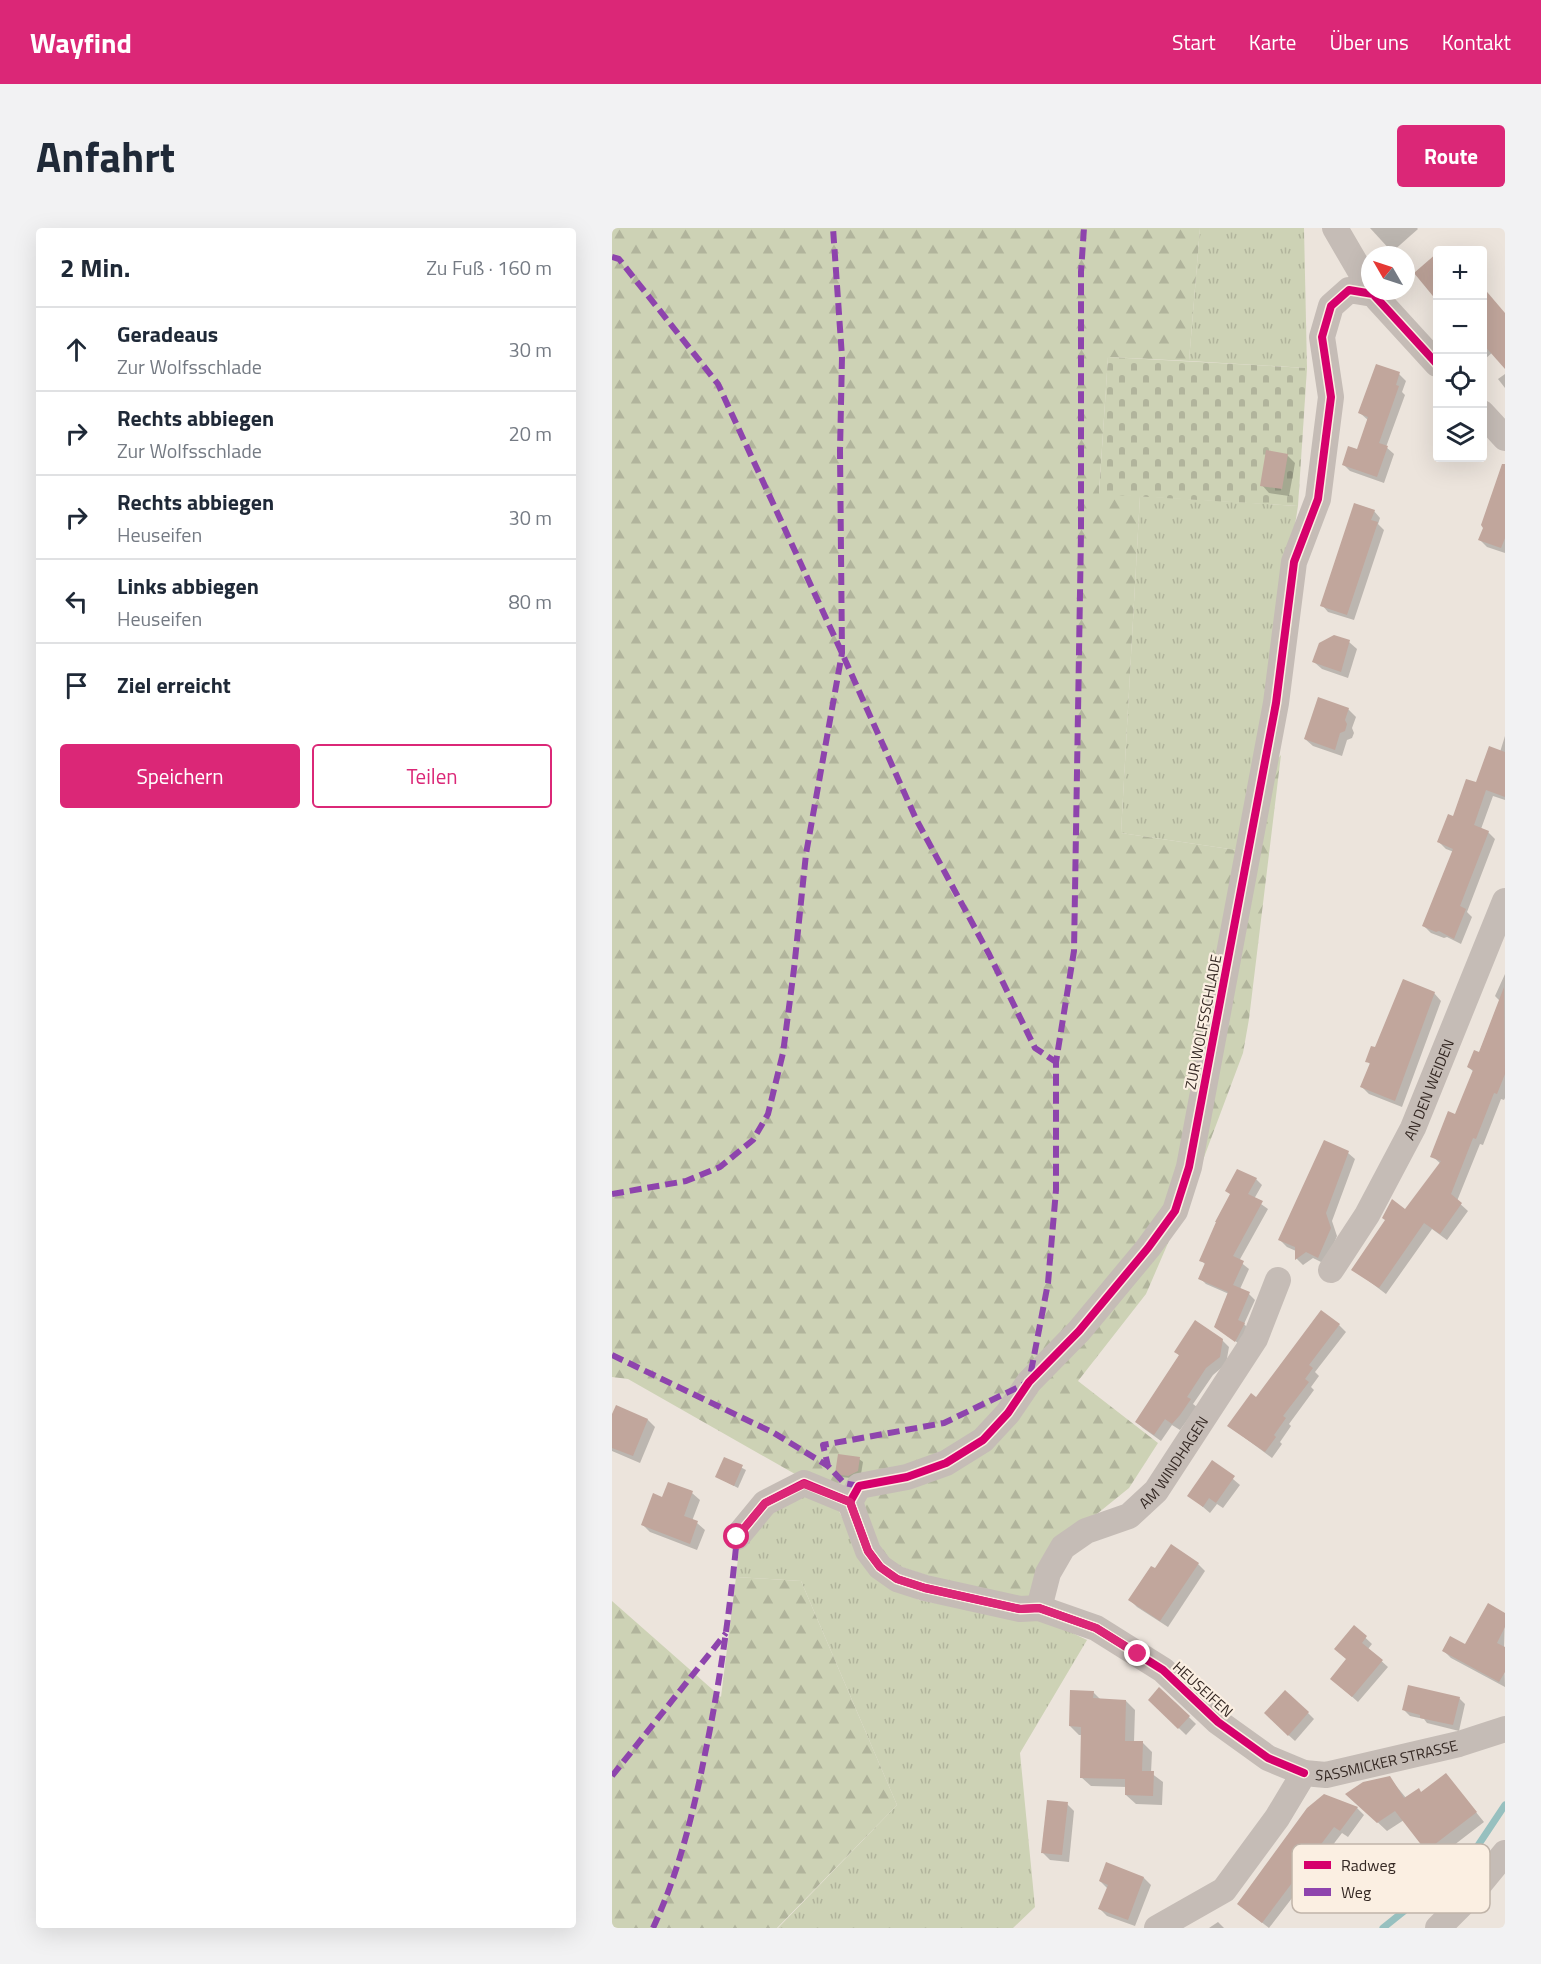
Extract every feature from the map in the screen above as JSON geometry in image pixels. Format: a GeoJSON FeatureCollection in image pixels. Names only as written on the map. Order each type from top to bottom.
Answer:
{"type":"FeatureCollection","features":[{"type":"Feature","properties":{"kind":"street"},"geometry":{"type":"LineString","coordinates":[[1335,228],[1361,272]]}},
{"type":"Feature","properties":{"kind":"street","name":"ZUR WOLFSSCHLADE"},"geometry":{"type":"LineString","coordinates":[[850,1502],[859,1486],[907,1477],[946,1463],[983,1440],[1008,1413],[1029,1382],[1079,1331],[1148,1248],[1175,1211],[1189,1167],[1276,703],[1294,562],[1318,499],[1330,397],[1323,337],[1331,306],[1349,290],[1361,291]]}},
{"type":"Feature","properties":{"kind":"street"},"geometry":{"type":"LineString","coordinates":[[1380,300],[1433,360]]}},
{"type":"Feature","properties":{"kind":"street"},"geometry":{"type":"LineString","coordinates":[[1487,418],[1505,438]]}},
{"type":"Feature","properties":{"kind":"street","name":"AN DEN WEIDEN"},"geometry":{"type":"LineString","coordinates":[[1331,1270],[1367,1215],[1413,1128],[1505,901]]}},
{"type":"Feature","properties":{"kind":"street","name":"AM WINDHAGEN"},"geometry":{"type":"LineString","coordinates":[[1039,1608],[1048,1573],[1063,1547],[1086,1531],[1129,1516],[1156,1491],[1255,1339],[1278,1280]]}},
{"type":"Feature","properties":{"kind":"street"},"geometry":{"type":"LineString","coordinates":[[737,1537],[765,1503],[804,1484],[850,1502]]}},
{"type":"Feature","properties":{"kind":"street","name":"HEUSEIFEN"},"geometry":{"type":"LineString","coordinates":[[850,1502],[868,1551],[880,1567],[897,1579],[925,1588],[1020,1609],[1039,1608],[1096,1628],[1163,1670],[1218,1722],[1268,1758],[1304,1773]]}},
{"type":"Feature","properties":{"kind":"street","name":"SASSMICKER STRASSE"},"geometry":{"type":"LineString","coordinates":[[1157,1928],[1224,1890],[1277,1818],[1304,1773],[1326,1775],[1459,1744],[1505,1729]]}},
{"type":"Feature","properties":{"kind":"street"},"geometry":{"type":"LineString","coordinates":[[1490,1871],[1505,1853]]}},
{"type":"Feature","properties":{"kind":"street"},"geometry":{"type":"LineString","coordinates":[[1438,1928],[1453,1913]]}},
{"type":"Feature","properties":{"kind":"green space"},"geometry":{"type":"Polygon","coordinates":[[[612,228],[1200,228],[1189,361],[1108,357],[1099,493],[1140,496],[1121,833],[1243,851],[1267,772],[1281,755],[1243,1053],[1197,1176],[1146,1294],[1078,1381],[1158,1443],[1129,1488],[1061,1543],[1036,1600],[978,1592],[886,1562],[851,1498],[802,1478],[628,1379],[612,1377],[612,228]]]}},
{"type":"Feature","properties":{"kind":"green space"},"geometry":{"type":"Polygon","coordinates":[[[1200,228],[1304,228],[1307,368],[1189,361],[1200,228]]]}},
{"type":"Feature","properties":{"kind":"green space"},"geometry":{"type":"Polygon","coordinates":[[[1108,357],[1307,368],[1298,506],[1099,494],[1108,357]]]}},
{"type":"Feature","properties":{"kind":"green space"},"geometry":{"type":"Polygon","coordinates":[[[1140,496],[1298,506],[1243,851],[1121,833],[1140,496]]]}},
{"type":"Feature","properties":{"kind":"green space"},"geometry":{"type":"Polygon","coordinates":[[[805,1489],[839,1511],[868,1572],[919,1600],[972,1610],[1039,1617],[1087,1640],[1020,1753],[1035,1907],[1013,1928],[778,1928],[897,1805],[801,1581],[736,1577],[740,1538],[805,1489]]]}},
{"type":"Feature","properties":{"kind":"green space"},"geometry":{"type":"Polygon","coordinates":[[[736,1577],[801,1581],[897,1805],[777,1928],[612,1928],[612,1601],[721,1697],[736,1577]]]}},
{"type":"Feature","properties":{"kind":"building"},"geometry":{"type":"Polygon","coordinates":[[[1433,256],[1433,296],[1415,274],[1433,256]]]}},
{"type":"Feature","properties":{"kind":"building"},"geometry":{"type":"Polygon","coordinates":[[[1487,292],[1505,313],[1505,369],[1487,349],[1487,292]]]}},
{"type":"Feature","properties":{"kind":"building"},"geometry":{"type":"Polygon","coordinates":[[[1376,364],[1400,372],[1396,385],[1399,386],[1379,443],[1388,446],[1377,477],[1342,465],[1348,446],[1357,449],[1368,417],[1358,413],[1376,364]]]}},
{"type":"Feature","properties":{"kind":"building"},"geometry":{"type":"Polygon","coordinates":[[[1266,450],[1288,454],[1282,489],[1260,486],[1266,450]]]}},
{"type":"Feature","properties":{"kind":"building"},"geometry":{"type":"Polygon","coordinates":[[[1502,464],[1505,464],[1505,538],[1501,548],[1478,540],[1502,464]]]}},
{"type":"Feature","properties":{"kind":"building"},"geometry":{"type":"Polygon","coordinates":[[[1354,503],[1375,510],[1371,520],[1378,522],[1347,615],[1320,606],[1354,503]]]}},
{"type":"Feature","properties":{"kind":"building"},"geometry":{"type":"Polygon","coordinates":[[[1334,635],[1350,640],[1341,672],[1312,662],[1319,643],[1334,635]]]}},
{"type":"Feature","properties":{"kind":"building"},"geometry":{"type":"Polygon","coordinates":[[[1318,697],[1349,708],[1345,720],[1347,724],[1345,731],[1340,733],[1335,750],[1304,739],[1318,697]]]}},
{"type":"Feature","properties":{"kind":"building"},"geometry":{"type":"Polygon","coordinates":[[[1489,746],[1505,752],[1505,797],[1486,790],[1474,825],[1489,831],[1460,906],[1466,909],[1454,939],[1422,926],[1453,849],[1437,842],[1448,814],[1453,816],[1466,779],[1476,782],[1489,746]]]}},
{"type":"Feature","properties":{"kind":"building"},"geometry":{"type":"Polygon","coordinates":[[[1403,979],[1435,992],[1395,1101],[1360,1087],[1370,1063],[1365,1062],[1371,1046],[1375,1047],[1403,979]]]}},
{"type":"Feature","properties":{"kind":"building"},"geometry":{"type":"Polygon","coordinates":[[[1504,987],[1505,1074],[1497,1094],[1494,1093],[1476,1139],[1473,1138],[1451,1194],[1462,1203],[1440,1234],[1424,1223],[1379,1288],[1351,1270],[1385,1220],[1382,1218],[1392,1199],[1405,1209],[1441,1161],[1430,1157],[1448,1111],[1455,1114],[1473,1070],[1467,1067],[1474,1050],[1479,1052],[1504,987]]]}},
{"type":"Feature","properties":{"kind":"building"},"geometry":{"type":"Polygon","coordinates":[[[1324,1140],[1349,1151],[1326,1213],[1331,1228],[1318,1258],[1306,1252],[1295,1260],[1295,1247],[1278,1240],[1324,1140]]]}},
{"type":"Feature","properties":{"kind":"building"},"geometry":{"type":"Polygon","coordinates":[[[1237,1169],[1257,1178],[1248,1194],[1263,1201],[1233,1256],[1244,1261],[1233,1285],[1250,1292],[1238,1320],[1245,1323],[1235,1342],[1214,1327],[1228,1292],[1198,1279],[1205,1263],[1199,1261],[1215,1222],[1230,1194],[1225,1191],[1237,1169]]]}},
{"type":"Feature","properties":{"kind":"building"},"geometry":{"type":"Polygon","coordinates":[[[1321,1310],[1340,1324],[1309,1365],[1313,1368],[1305,1379],[1309,1382],[1283,1416],[1286,1418],[1265,1452],[1227,1426],[1251,1393],[1256,1397],[1321,1310]]]}},
{"type":"Feature","properties":{"kind":"building"},"geometry":{"type":"Polygon","coordinates":[[[1195,1320],[1223,1339],[1220,1357],[1206,1368],[1187,1397],[1191,1399],[1180,1415],[1172,1424],[1165,1419],[1154,1435],[1135,1422],[1179,1355],[1174,1352],[1195,1320]]]}},
{"type":"Feature","properties":{"kind":"building"},"geometry":{"type":"Polygon","coordinates":[[[616,1405],[648,1419],[633,1456],[612,1448],[612,1414],[616,1405]]]}},
{"type":"Feature","properties":{"kind":"building"},"geometry":{"type":"Polygon","coordinates":[[[838,1454],[860,1457],[858,1471],[848,1476],[835,1474],[838,1454]]]}},
{"type":"Feature","properties":{"kind":"building"},"geometry":{"type":"Polygon","coordinates":[[[724,1457],[743,1465],[734,1486],[715,1477],[724,1457]]]}},
{"type":"Feature","properties":{"kind":"building"},"geometry":{"type":"Polygon","coordinates":[[[1212,1460],[1235,1476],[1216,1503],[1209,1498],[1203,1507],[1187,1496],[1212,1460]]]}},
{"type":"Feature","properties":{"kind":"building"},"geometry":{"type":"Polygon","coordinates":[[[668,1482],[693,1491],[684,1516],[698,1521],[690,1544],[641,1525],[653,1493],[662,1497],[668,1482]]]}},
{"type":"Feature","properties":{"kind":"building"},"geometry":{"type":"Polygon","coordinates":[[[1171,1544],[1199,1563],[1160,1621],[1128,1600],[1151,1566],[1155,1568],[1171,1544]]]}},
{"type":"Feature","properties":{"kind":"building"},"geometry":{"type":"Polygon","coordinates":[[[1488,1603],[1505,1613],[1505,1627],[1497,1643],[1505,1647],[1505,1672],[1499,1682],[1442,1651],[1450,1636],[1465,1644],[1488,1603]]]}},
{"type":"Feature","properties":{"kind":"building"},"geometry":{"type":"Polygon","coordinates":[[[1354,1625],[1367,1636],[1362,1643],[1383,1660],[1352,1697],[1330,1679],[1346,1659],[1334,1649],[1354,1625]]]}},
{"type":"Feature","properties":{"kind":"building"},"geometry":{"type":"Polygon","coordinates":[[[1408,1685],[1460,1697],[1453,1725],[1420,1718],[1420,1715],[1402,1710],[1408,1685]]]}},
{"type":"Feature","properties":{"kind":"building"},"geometry":{"type":"Polygon","coordinates":[[[1159,1687],[1190,1716],[1178,1729],[1148,1700],[1159,1687]]]}},
{"type":"Feature","properties":{"kind":"building"},"geometry":{"type":"Polygon","coordinates":[[[1070,1690],[1094,1691],[1093,1698],[1126,1700],[1125,1741],[1143,1741],[1142,1771],[1154,1771],[1153,1796],[1125,1795],[1125,1779],[1080,1778],[1081,1727],[1069,1726],[1070,1690]]]}},
{"type":"Feature","properties":{"kind":"building"},"geometry":{"type":"Polygon","coordinates":[[[1285,1690],[1309,1712],[1288,1736],[1264,1713],[1285,1690]]]}},
{"type":"Feature","properties":{"kind":"building"},"geometry":{"type":"Polygon","coordinates":[[[1446,1773],[1477,1812],[1435,1844],[1421,1844],[1395,1811],[1377,1823],[1345,1794],[1363,1782],[1390,1776],[1404,1798],[1419,1788],[1421,1792],[1446,1773]]]}},
{"type":"Feature","properties":{"kind":"building"},"geometry":{"type":"Polygon","coordinates":[[[1324,1794],[1358,1807],[1340,1831],[1334,1827],[1321,1844],[1292,1844],[1292,1883],[1262,1923],[1237,1904],[1307,1808],[1324,1794]]]}},
{"type":"Feature","properties":{"kind":"building"},"geometry":{"type":"Polygon","coordinates":[[[1047,1800],[1068,1802],[1062,1855],[1041,1853],[1047,1800]]]}},
{"type":"Feature","properties":{"kind":"building"},"geometry":{"type":"Polygon","coordinates":[[[1106,1862],[1144,1877],[1128,1920],[1098,1909],[1108,1885],[1099,1881],[1106,1862]]]}},
{"type":"Feature","properties":{"kind":"waterway"},"geometry":{"type":"LineString","coordinates":[[1479,1844],[1505,1805]]}},
{"type":"Feature","properties":{"kind":"waterway"},"geometry":{"type":"LineString","coordinates":[[1383,1928],[1402,1913]]}},
{"type":"Feature","properties":{"kind":"marked path"},"geometry":{"type":"LineString","coordinates":[[612,1194],[686,1181],[720,1167],[753,1140],[768,1114],[783,1053],[806,854],[842,653],[840,451],[842,357],[833,228]]}},
{"type":"Feature","properties":{"kind":"marked path"},"geometry":{"type":"LineString","coordinates":[[859,1486],[844,1483],[828,1466],[823,1445],[944,1423],[1029,1382],[1048,1283],[1056,1190],[1056,1062],[1074,951],[1081,533],[1081,272],[1084,228]]}},
{"type":"Feature","properties":{"kind":"marked path"},"geometry":{"type":"LineString","coordinates":[[612,257],[619,259],[718,384],[916,819],[989,954],[1035,1048],[1056,1062]]}},
{"type":"Feature","properties":{"kind":"marked path"},"geometry":{"type":"LineString","coordinates":[[612,1355],[774,1433],[828,1466]]}},
{"type":"Feature","properties":{"kind":"marked path"},"geometry":{"type":"LineString","coordinates":[[653,1928],[678,1864],[700,1776],[720,1673],[737,1537]]}},
{"type":"Feature","properties":{"kind":"marked path"},"geometry":{"type":"LineString","coordinates":[[612,1776],[726,1633]]}},
{"type":"Feature","properties":{"kind":"cycle path"},"geometry":{"type":"LineString","coordinates":[[737,1537],[765,1503],[804,1483],[850,1502],[859,1486],[907,1477],[946,1463],[983,1440],[1008,1413],[1029,1382],[1079,1331],[1148,1248],[1175,1211],[1189,1167],[1276,703],[1294,562],[1318,499],[1331,397],[1322,337],[1331,306],[1349,290],[1373,294],[1433,360]]}},
{"type":"Feature","properties":{"kind":"cycle path"},"geometry":{"type":"LineString","coordinates":[[850,1502],[868,1551],[880,1567],[897,1579],[925,1588],[1020,1609],[1039,1608],[1096,1628],[1163,1670],[1218,1722],[1268,1758],[1304,1773]]}},
{"type":"Feature","properties":{"kind":"route"},"geometry":{"type":"LineString","coordinates":[[737,1537],[765,1503],[804,1484],[850,1502],[868,1551],[880,1567],[897,1579],[925,1588],[1020,1609],[1039,1608],[1096,1628],[1138,1654]]}}]}
